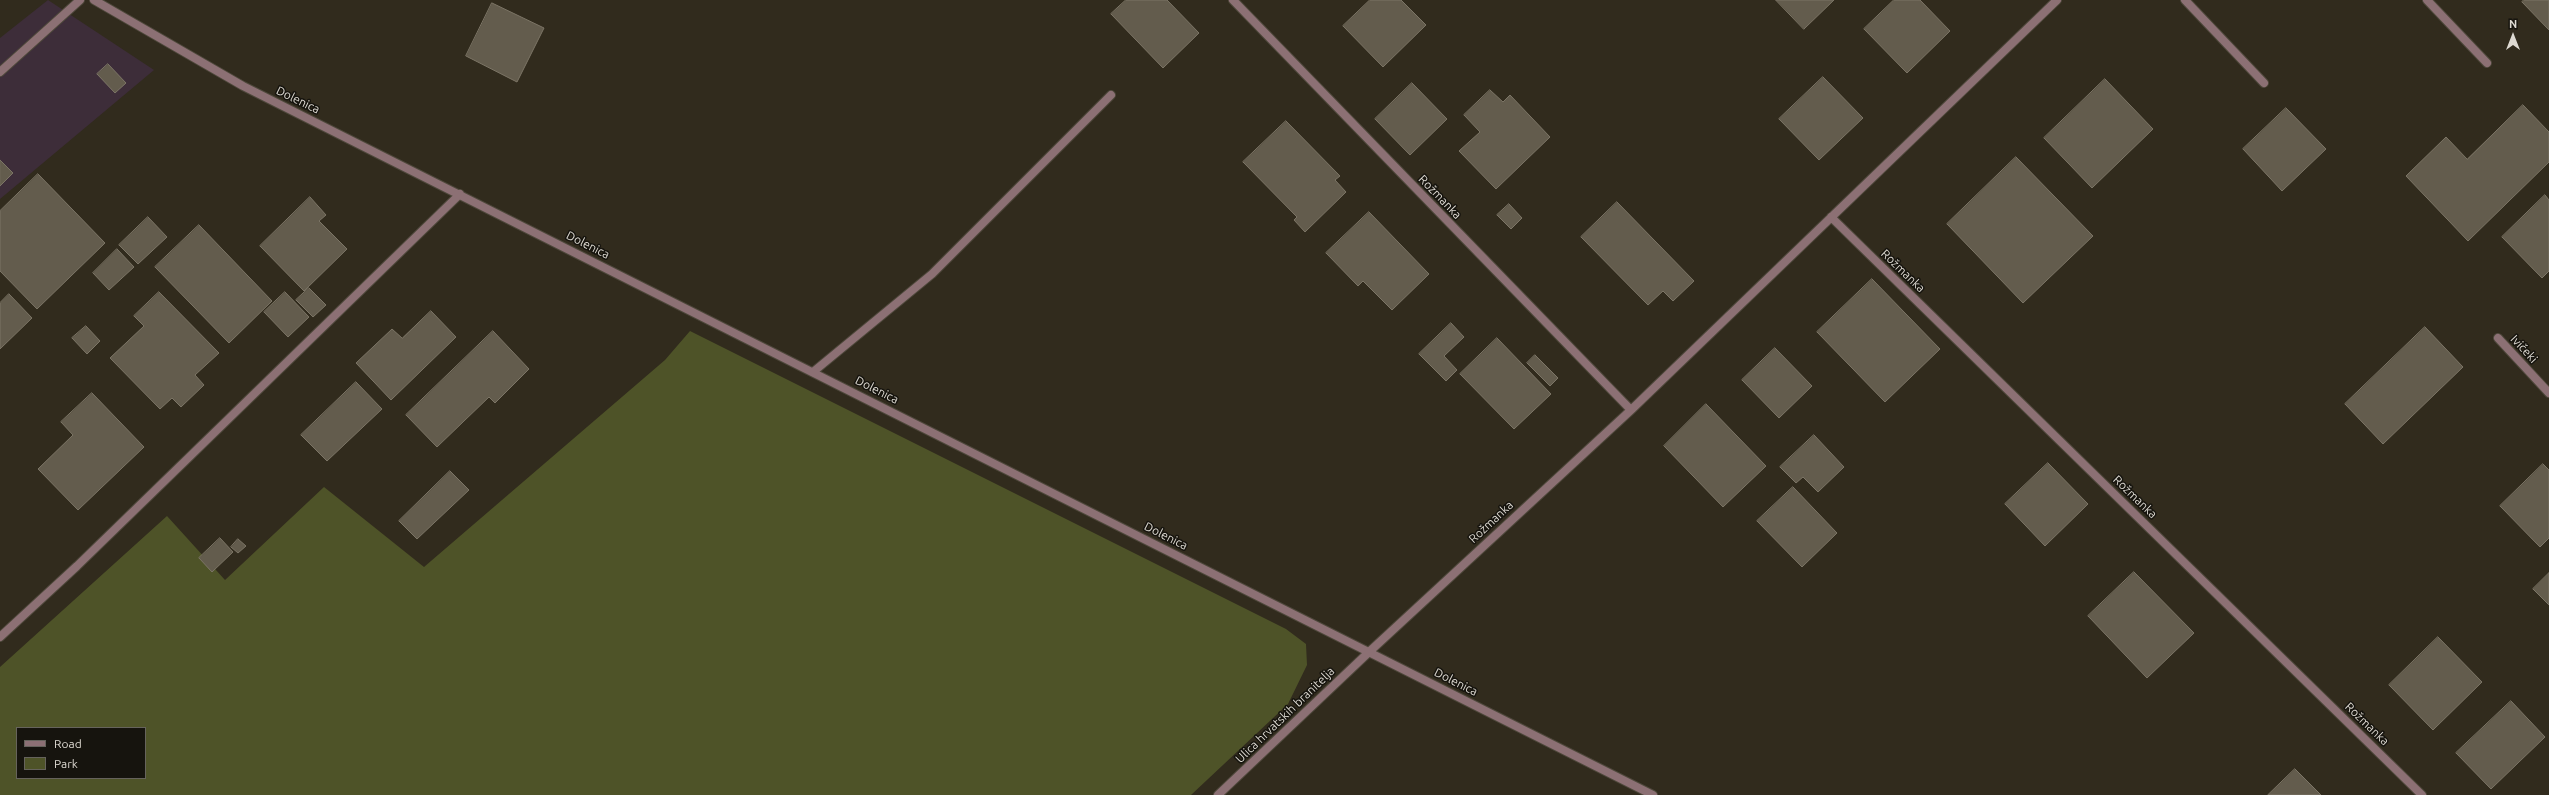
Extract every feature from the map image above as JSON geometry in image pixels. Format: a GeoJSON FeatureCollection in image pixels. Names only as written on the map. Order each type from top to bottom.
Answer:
{"type":"FeatureCollection","features":[{"type":"Feature","properties":{"kind":"street"},"geometry":{"type":"LineString","coordinates":[[0,72],[80,0]]}},
{"type":"Feature","properties":{"kind":"street","name":"Dolenica"},"geometry":{"type":"LineString","coordinates":[[94,0],[243,86],[1653,795]]}},
{"type":"Feature","properties":{"kind":"street","name":"Rožmanka"},"geometry":{"type":"LineString","coordinates":[[1233,0],[1631,410]]}},
{"type":"Feature","properties":{"kind":"street","name":"Rožmanka"},"geometry":{"type":"LineString","coordinates":[[1369,652],[1631,410],[2057,0]]}},
{"type":"Feature","properties":{"kind":"street"},"geometry":{"type":"LineString","coordinates":[[2185,0],[2264,83]]}},
{"type":"Feature","properties":{"kind":"street"},"geometry":{"type":"LineString","coordinates":[[2427,0],[2487,64]]}},
{"type":"Feature","properties":{"kind":"street"},"geometry":{"type":"LineString","coordinates":[[813,372],[932,274],[1111,95]]}},
{"type":"Feature","properties":{"kind":"street"},"geometry":{"type":"LineString","coordinates":[[0,636],[77,566],[460,194]]}},
{"type":"Feature","properties":{"kind":"street","name":"Rožmanka"},"geometry":{"type":"LineString","coordinates":[[1831,217],[2422,795]]}},
{"type":"Feature","properties":{"kind":"street","name":"Ivičeki"},"geometry":{"type":"LineString","coordinates":[[2498,338],[2549,393]]}},
{"type":"Feature","properties":{"kind":"street","name":"Ulica hrvatskih branitelja"},"geometry":{"type":"LineString","coordinates":[[1218,795],[1369,652]]}},
{"type":"Feature","properties":{"kind":"shaded area"},"geometry":{"type":"Polygon","coordinates":[[[48,0],[154,70],[0,199],[0,38],[48,0]]]}},
{"type":"Feature","properties":{"kind":"green space"},"geometry":{"type":"Polygon","coordinates":[[[690,331],[1286,629],[1306,644],[1307,665],[1288,704],[1191,795],[0,795],[0,667],[167,516],[225,580],[324,487],[424,567],[665,360],[690,331]]]}},
{"type":"Feature","properties":{"kind":"building"},"geometry":{"type":"Polygon","coordinates":[[[1126,0],[1167,0],[1199,33],[1163,68],[1111,14],[1126,0]]]}},
{"type":"Feature","properties":{"kind":"building"},"geometry":{"type":"Polygon","coordinates":[[[1370,0],[1401,0],[1426,25],[1383,67],[1343,26],[1370,0]]]}},
{"type":"Feature","properties":{"kind":"building"},"geometry":{"type":"Polygon","coordinates":[[[1776,0],[1834,0],[1804,29],[1776,0]]]}},
{"type":"Feature","properties":{"kind":"building"},"geometry":{"type":"Polygon","coordinates":[[[1894,0],[1920,0],[1950,31],[1907,73],[1864,29],[1894,0]]]}},
{"type":"Feature","properties":{"kind":"building"},"geometry":{"type":"Polygon","coordinates":[[[2524,0],[2549,0],[2549,30],[2522,2],[2524,0]]]}},
{"type":"Feature","properties":{"kind":"building"},"geometry":{"type":"Polygon","coordinates":[[[492,3],[544,28],[517,82],[466,56],[492,3]]]}},
{"type":"Feature","properties":{"kind":"building"},"geometry":{"type":"Polygon","coordinates":[[[108,64],[126,83],[115,93],[97,74],[108,64]]]}},
{"type":"Feature","properties":{"kind":"building"},"geometry":{"type":"Polygon","coordinates":[[[1823,77],[1863,118],[1819,160],[1779,119],[1823,77]]]}},
{"type":"Feature","properties":{"kind":"building"},"geometry":{"type":"Polygon","coordinates":[[[2105,79],[2153,129],[2092,188],[2044,138],[2105,79]]]}},
{"type":"Feature","properties":{"kind":"building"},"geometry":{"type":"Polygon","coordinates":[[[1412,83],[1447,119],[1410,155],[1375,119],[1412,83]]]}},
{"type":"Feature","properties":{"kind":"building"},"geometry":{"type":"Polygon","coordinates":[[[1490,90],[1503,102],[1510,95],[1550,137],[1496,189],[1459,151],[1480,132],[1464,115],[1490,90]]]}},
{"type":"Feature","properties":{"kind":"building"},"geometry":{"type":"Polygon","coordinates":[[[2523,105],[2549,132],[2549,162],[2468,241],[2406,176],[2446,137],[2467,159],[2523,105]]]}},
{"type":"Feature","properties":{"kind":"building"},"geometry":{"type":"Polygon","coordinates":[[[2286,108],[2326,149],[2282,191],[2243,149],[2286,108]]]}},
{"type":"Feature","properties":{"kind":"building"},"geometry":{"type":"Polygon","coordinates":[[[1286,121],[1340,176],[1335,180],[1346,192],[1305,232],[1294,220],[1297,217],[1243,162],[1286,121]]]}},
{"type":"Feature","properties":{"kind":"building"},"geometry":{"type":"Polygon","coordinates":[[[2016,157],[2093,236],[2023,303],[1947,224],[2016,157]]]}},
{"type":"Feature","properties":{"kind":"building"},"geometry":{"type":"Polygon","coordinates":[[[0,160],[13,173],[0,186],[0,160]]]}},
{"type":"Feature","properties":{"kind":"building"},"geometry":{"type":"Polygon","coordinates":[[[38,174],[105,243],[37,309],[0,271],[0,211],[38,174]]]}},
{"type":"Feature","properties":{"kind":"building"},"geometry":{"type":"Polygon","coordinates":[[[2545,195],[2549,200],[2549,271],[2542,278],[2502,237],[2545,195]]]}},
{"type":"Feature","properties":{"kind":"building"},"geometry":{"type":"Polygon","coordinates":[[[310,197],[326,215],[319,221],[347,249],[304,291],[260,246],[310,197]]]}},
{"type":"Feature","properties":{"kind":"building"},"geometry":{"type":"Polygon","coordinates":[[[1617,202],[1694,281],[1673,301],[1663,291],[1648,305],[1581,237],[1617,202]]]}},
{"type":"Feature","properties":{"kind":"building"},"geometry":{"type":"Polygon","coordinates":[[[1509,204],[1522,218],[1511,229],[1497,215],[1509,204]]]}},
{"type":"Feature","properties":{"kind":"building"},"geometry":{"type":"Polygon","coordinates":[[[1369,212],[1429,274],[1392,310],[1363,281],[1358,286],[1326,253],[1369,212]]]}},
{"type":"Feature","properties":{"kind":"building"},"geometry":{"type":"Polygon","coordinates":[[[148,217],[167,237],[138,264],[119,245],[148,217]]]}},
{"type":"Feature","properties":{"kind":"building"},"geometry":{"type":"Polygon","coordinates":[[[199,225],[272,301],[229,343],[155,267],[199,225]]]}},
{"type":"Feature","properties":{"kind":"building"},"geometry":{"type":"Polygon","coordinates":[[[117,249],[134,267],[109,290],[93,273],[117,249]]]}},
{"type":"Feature","properties":{"kind":"building"},"geometry":{"type":"Polygon","coordinates":[[[1872,279],[1940,349],[1885,402],[1817,332],[1872,279]]]}},
{"type":"Feature","properties":{"kind":"building"},"geometry":{"type":"Polygon","coordinates":[[[309,288],[326,305],[313,317],[296,300],[309,288]]]}},
{"type":"Feature","properties":{"kind":"building"},"geometry":{"type":"Polygon","coordinates":[[[159,292],[219,353],[195,375],[204,385],[181,407],[172,398],[160,409],[110,358],[144,326],[134,316],[159,292]]]}},
{"type":"Feature","properties":{"kind":"building"},"geometry":{"type":"Polygon","coordinates":[[[285,292],[309,317],[288,337],[264,312],[285,292]]]}},
{"type":"Feature","properties":{"kind":"building"},"geometry":{"type":"Polygon","coordinates":[[[9,294],[32,318],[0,349],[0,303],[9,294]]]}},
{"type":"Feature","properties":{"kind":"building"},"geometry":{"type":"Polygon","coordinates":[[[431,311],[456,337],[391,400],[356,363],[392,329],[402,338],[431,311]]]}},
{"type":"Feature","properties":{"kind":"building"},"geometry":{"type":"Polygon","coordinates":[[[1451,323],[1464,337],[1444,356],[1457,370],[1446,381],[1419,354],[1451,323]]]}},
{"type":"Feature","properties":{"kind":"building"},"geometry":{"type":"Polygon","coordinates":[[[86,326],[100,341],[87,354],[72,338],[86,326]]]}},
{"type":"Feature","properties":{"kind":"building"},"geometry":{"type":"Polygon","coordinates":[[[2425,327],[2463,367],[2383,444],[2345,404],[2425,327]]]}},
{"type":"Feature","properties":{"kind":"building"},"geometry":{"type":"Polygon","coordinates":[[[493,331],[529,369],[495,403],[489,397],[437,447],[406,415],[493,331]]]}},
{"type":"Feature","properties":{"kind":"building"},"geometry":{"type":"Polygon","coordinates":[[[1497,338],[1551,394],[1514,429],[1460,374],[1497,338]]]}},
{"type":"Feature","properties":{"kind":"building"},"geometry":{"type":"Polygon","coordinates":[[[1775,348],[1812,386],[1779,418],[1742,380],[1775,348]]]}},
{"type":"Feature","properties":{"kind":"building"},"geometry":{"type":"Polygon","coordinates":[[[1535,355],[1558,378],[1550,386],[1527,363],[1535,355]]]}},
{"type":"Feature","properties":{"kind":"building"},"geometry":{"type":"Polygon","coordinates":[[[356,382],[382,409],[327,461],[301,435],[356,382]]]}},
{"type":"Feature","properties":{"kind":"building"},"geometry":{"type":"Polygon","coordinates":[[[92,393],[144,447],[78,510],[38,469],[73,435],[61,422],[92,393]]]}},
{"type":"Feature","properties":{"kind":"building"},"geometry":{"type":"Polygon","coordinates":[[[1706,404],[1766,466],[1723,507],[1664,446],[1706,404]]]}},
{"type":"Feature","properties":{"kind":"building"},"geometry":{"type":"Polygon","coordinates":[[[1814,435],[1844,467],[1818,492],[1803,477],[1796,483],[1780,467],[1814,435]]]}},
{"type":"Feature","properties":{"kind":"building"},"geometry":{"type":"Polygon","coordinates":[[[2048,463],[2088,504],[2045,546],[2005,504],[2048,463]]]}},
{"type":"Feature","properties":{"kind":"building"},"geometry":{"type":"Polygon","coordinates":[[[2543,464],[2549,470],[2549,538],[2540,547],[2500,506],[2543,464]]]}},
{"type":"Feature","properties":{"kind":"building"},"geometry":{"type":"Polygon","coordinates":[[[450,471],[469,490],[417,539],[399,521],[450,471]]]}},
{"type":"Feature","properties":{"kind":"building"},"geometry":{"type":"Polygon","coordinates":[[[1793,487],[1837,533],[1802,567],[1757,521],[1793,487]]]}},
{"type":"Feature","properties":{"kind":"building"},"geometry":{"type":"Polygon","coordinates":[[[220,538],[233,552],[212,572],[199,558],[220,538]]]}},
{"type":"Feature","properties":{"kind":"building"},"geometry":{"type":"Polygon","coordinates":[[[238,539],[246,546],[238,553],[231,547],[238,539]]]}},
{"type":"Feature","properties":{"kind":"building"},"geometry":{"type":"Polygon","coordinates":[[[2134,572],[2194,633],[2147,678],[2088,616],[2134,572]]]}},
{"type":"Feature","properties":{"kind":"building"},"geometry":{"type":"Polygon","coordinates":[[[2549,573],[2549,605],[2533,589],[2549,573]]]}},
{"type":"Feature","properties":{"kind":"building"},"geometry":{"type":"Polygon","coordinates":[[[2438,637],[2482,682],[2433,730],[2389,685],[2438,637]]]}},
{"type":"Feature","properties":{"kind":"building"},"geometry":{"type":"Polygon","coordinates":[[[2511,701],[2545,737],[2491,789],[2456,753],[2511,701]]]}},
{"type":"Feature","properties":{"kind":"building"},"geometry":{"type":"Polygon","coordinates":[[[2295,769],[2321,795],[2268,795],[2295,769]]]}}]}
